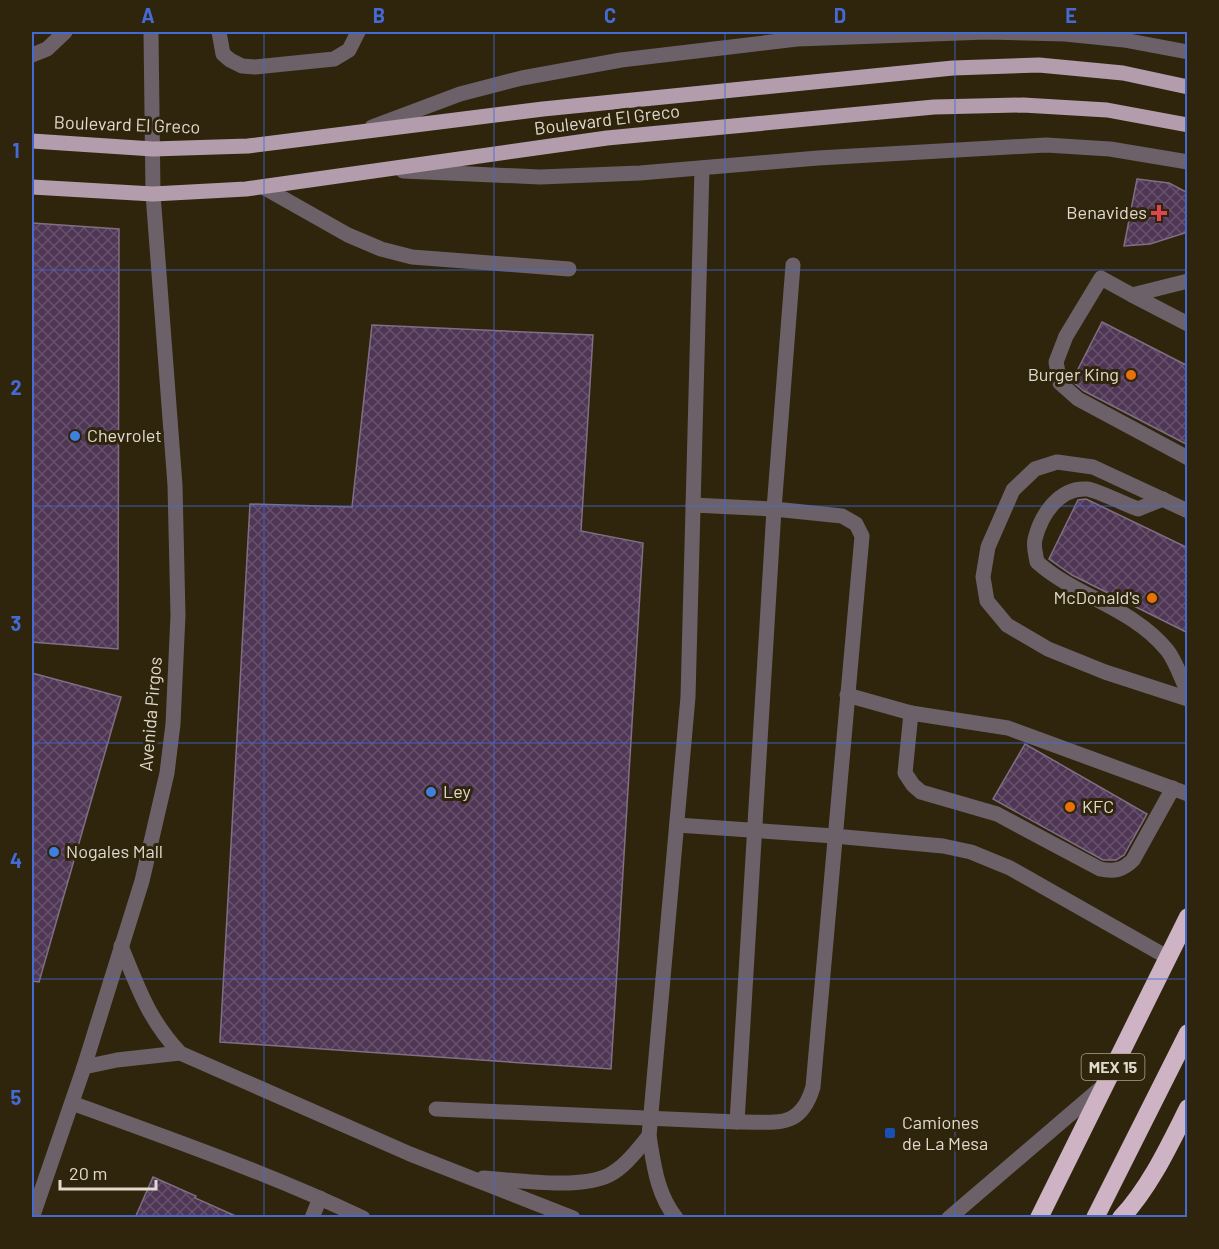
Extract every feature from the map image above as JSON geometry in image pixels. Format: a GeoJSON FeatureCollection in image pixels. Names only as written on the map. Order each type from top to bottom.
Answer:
{"type":"FeatureCollection","features":[{"type":"Feature","properties":{"kind":"highway","name":"MEX 15"},"geometry":{"type":"LineString","coordinates":[[1039,1218],[1188,917]]}},
{"type":"Feature","properties":{"kind":"highway","name":"MEX 15"},"geometry":{"type":"LineString","coordinates":[[1095,1218],[1188,1033]]}},
{"type":"Feature","properties":{"kind":"highway"},"geometry":{"type":"LineString","coordinates":[[1121,1218],[1160,1162],[1188,1108]]}},
{"type":"Feature","properties":{"kind":"main road","name":"Boulevard El Greco"},"geometry":{"type":"LineString","coordinates":[[32,141],[153,149],[248,146],[601,103],[929,70],[1039,64],[1123,73],[1188,87]]}},
{"type":"Feature","properties":{"kind":"main road","name":"Boulevard El Greco"},"geometry":{"type":"LineString","coordinates":[[32,187],[153,194],[263,187],[607,138],[934,106],[1023,105],[1107,110],[1188,125]]}},
{"type":"Feature","properties":{"kind":"street"},"geometry":{"type":"LineString","coordinates":[[32,55],[47,49],[65,32]]}},
{"type":"Feature","properties":{"kind":"street","name":"Avenida Pirgos"},"geometry":{"type":"LineString","coordinates":[[32,1218],[84,1067],[142,881],[162,794],[174,724],[178,615],[175,485],[153,194],[151,32]]}},
{"type":"Feature","properties":{"kind":"street"},"geometry":{"type":"LineString","coordinates":[[219,32],[223,54],[242,66],[255,67],[334,59],[349,50],[358,32]]}},
{"type":"Feature","properties":{"kind":"street"},"geometry":{"type":"LineString","coordinates":[[354,134],[460,94],[522,78],[757,37],[986,32],[1065,34],[1124,40],[1188,52]]}},
{"type":"Feature","properties":{"kind":"street"},"geometry":{"type":"LineString","coordinates":[[382,170],[540,177],[1046,145],[1110,149],[1188,162]]}},
{"type":"Feature","properties":{"kind":"street"},"geometry":{"type":"LineString","coordinates":[[676,1218],[661,1194],[649,1136],[688,697],[702,168]]}},
{"type":"Feature","properties":{"kind":"street"},"geometry":{"type":"LineString","coordinates":[[263,187],[348,235],[381,249],[412,257],[569,270]]}},
{"type":"Feature","properties":{"kind":"street"},"geometry":{"type":"LineString","coordinates":[[737,1122],[774,509],[793,265]]}},
{"type":"Feature","properties":{"kind":"street"},"geometry":{"type":"LineString","coordinates":[[1188,324],[1101,278],[1066,336],[1056,362],[1060,383],[1078,399],[1188,458]]}},
{"type":"Feature","properties":{"kind":"street"},"geometry":{"type":"LineString","coordinates":[[1131,295],[1188,281]]}},
{"type":"Feature","properties":{"kind":"street"},"geometry":{"type":"LineString","coordinates":[[1188,512],[1093,467],[1057,462],[1035,469],[1013,490],[988,547],[983,577],[987,601],[1006,625],[1058,652],[1105,672],[1188,699]]}},
{"type":"Feature","properties":{"kind":"street"},"geometry":{"type":"LineString","coordinates":[[1163,499],[1138,509],[1090,489],[1074,489],[1064,493],[1046,512],[1034,541],[1037,562],[1048,572],[1104,601],[1139,623],[1168,651],[1188,692]]}},
{"type":"Feature","properties":{"kind":"street"},"geometry":{"type":"LineString","coordinates":[[436,1109],[737,1122],[785,1121],[801,1113],[811,1096],[862,536],[860,530],[850,519],[842,516],[774,509],[693,505]]}},
{"type":"Feature","properties":{"kind":"street"},"geometry":{"type":"LineString","coordinates":[[847,695],[911,713],[1008,728],[1188,794]]}},
{"type":"Feature","properties":{"kind":"street"},"geometry":{"type":"LineString","coordinates":[[911,713],[906,773],[921,792],[997,814],[1100,869],[1110,872],[1125,868],[1133,860],[1173,788]]}},
{"type":"Feature","properties":{"kind":"street"},"geometry":{"type":"LineString","coordinates":[[677,825],[943,846],[971,852],[1010,868],[1167,957]]}},
{"type":"Feature","properties":{"kind":"street"},"geometry":{"type":"LineString","coordinates":[[121,946],[144,1003],[156,1024],[180,1053],[410,1154],[573,1218]]}},
{"type":"Feature","properties":{"kind":"street"},"geometry":{"type":"LineString","coordinates":[[84,1067],[117,1059],[180,1053]]}},
{"type":"Feature","properties":{"kind":"street"},"geometry":{"type":"LineString","coordinates":[[949,1218],[1105,1085]]}},
{"type":"Feature","properties":{"kind":"street"},"geometry":{"type":"LineString","coordinates":[[72,1102],[190,1146],[320,1198],[363,1218]]}},
{"type":"Feature","properties":{"kind":"street"},"geometry":{"type":"LineString","coordinates":[[469,1177],[558,1183],[592,1181],[608,1175],[623,1165],[649,1136]]}},
{"type":"Feature","properties":{"kind":"street"},"geometry":{"type":"LineString","coordinates":[[312,1218],[320,1198]]}},
{"type":"Feature","properties":{"kind":"building","name":"Benavides"},"geometry":{"type":"Polygon","coordinates":[[[1137,179],[1169,183],[1188,193],[1188,232],[1150,244],[1124,246],[1137,179]]]}},
{"type":"Feature","properties":{"kind":"building","name":"Chevrolet"},"geometry":{"type":"Polygon","coordinates":[[[32,223],[119,229],[118,649],[32,642],[32,223]]]}},
{"type":"Feature","properties":{"kind":"building","name":"Burger King"},"geometry":{"type":"Polygon","coordinates":[[[1102,322],[1188,366],[1188,445],[1084,391],[1072,381],[1102,322]]]}},
{"type":"Feature","properties":{"kind":"building","name":"Ley"},"geometry":{"type":"Polygon","coordinates":[[[372,325],[593,335],[581,531],[643,543],[611,1069],[220,1042],[250,504],[352,507],[372,325]]]}},
{"type":"Feature","properties":{"kind":"building","name":"McDonald's"},"geometry":{"type":"Polygon","coordinates":[[[1086,499],[1188,548],[1188,633],[1072,575],[1049,559],[1078,500],[1086,499]]]}},
{"type":"Feature","properties":{"kind":"building","name":"Nogales Mall"},"geometry":{"type":"Polygon","coordinates":[[[32,673],[121,697],[39,982],[32,981],[32,673]]]}},
{"type":"Feature","properties":{"kind":"building","name":"KFC"},"geometry":{"type":"Polygon","coordinates":[[[1025,744],[1147,814],[1124,855],[1116,860],[1103,860],[993,799],[1025,744]]]}},
{"type":"Feature","properties":{"kind":"building"},"geometry":{"type":"Polygon","coordinates":[[[153,1177],[196,1196],[195,1198],[240,1218],[135,1218],[153,1177]]]}},
{"type":"Feature","properties":{"kind":"place","name":"Benavides"},"geometry":{"type":"Point","coordinates":[1159,213]}},
{"type":"Feature","properties":{"kind":"place","name":"Burger King"},"geometry":{"type":"Point","coordinates":[1131,375]}},
{"type":"Feature","properties":{"kind":"place","name":"Chevrolet"},"geometry":{"type":"Point","coordinates":[75,436]}},
{"type":"Feature","properties":{"kind":"place","name":"McDonald's"},"geometry":{"type":"Point","coordinates":[1152,598]}},
{"type":"Feature","properties":{"kind":"place","name":"Ley"},"geometry":{"type":"Point","coordinates":[431,792]}},
{"type":"Feature","properties":{"kind":"place","name":"KFC"},"geometry":{"type":"Point","coordinates":[1070,807]}},
{"type":"Feature","properties":{"kind":"place","name":"Nogales Mall"},"geometry":{"type":"Point","coordinates":[54,852]}},
{"type":"Feature","properties":{"kind":"place","name":"Camiones de La Mesa"},"geometry":{"type":"Point","coordinates":[890,1133]}}]}
